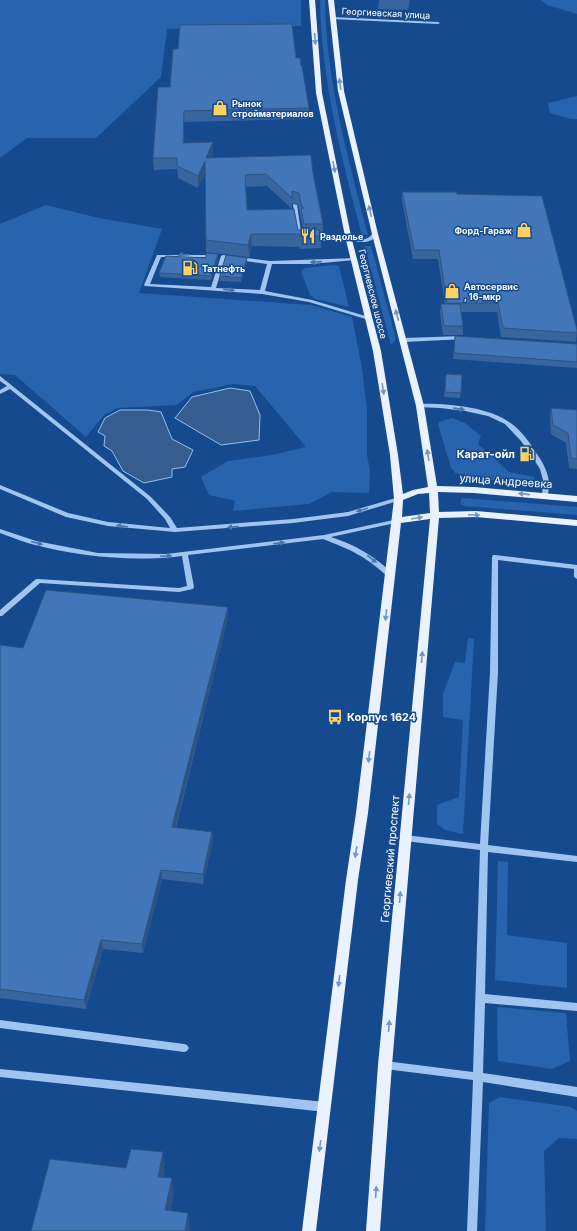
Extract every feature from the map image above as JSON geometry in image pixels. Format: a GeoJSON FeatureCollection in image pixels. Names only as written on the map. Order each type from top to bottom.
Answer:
{"type":"FeatureCollection","features":[{"type":"Feature","properties":{"kind":"main road","name":"Георгиевское шоссе"},"geometry":{"type":"LineString","coordinates":[[312,0],[319,93],[349,237],[377,351],[399,499]]}},
{"type":"Feature","properties":{"kind":"main road","name":"Георгиевское шоссе"},"geometry":{"type":"LineString","coordinates":[[331,0],[341,91],[375,234],[404,340],[420,406],[433,489]]}},
{"type":"Feature","properties":{"kind":"main road","name":"улица Андреевка"},"geometry":{"type":"LineString","coordinates":[[399,499],[416,492],[433,489],[474,490],[577,499]]}},
{"type":"Feature","properties":{"kind":"main road","name":"Георгиевский проспект"},"geometry":{"type":"LineString","coordinates":[[373,1231],[385,1065],[435,515],[433,489]]}},
{"type":"Feature","properties":{"kind":"main road"},"geometry":{"type":"LineString","coordinates":[[309,1231],[398,521],[399,499]]}},
{"type":"Feature","properties":{"kind":"main road"},"geometry":{"type":"LineString","coordinates":[[398,521],[435,515],[476,514],[577,523]]}},
{"type":"Feature","properties":{"kind":"street","name":"Георгиевская улица"},"geometry":{"type":"LineString","coordinates":[[332,18],[438,23]]}},
{"type":"Feature","properties":{"kind":"street"},"geometry":{"type":"LineString","coordinates":[[295,206],[301,240],[349,237],[356,240],[367,240],[374,237],[375,234]]}},
{"type":"Feature","properties":{"kind":"street"},"geometry":{"type":"LineString","coordinates":[[355,259],[270,263],[223,256],[193,254],[158,256],[147,285],[262,292],[310,301],[369,318]]}},
{"type":"Feature","properties":{"kind":"street"},"geometry":{"type":"LineString","coordinates":[[213,289],[223,256]]}},
{"type":"Feature","properties":{"kind":"street"},"geometry":{"type":"LineString","coordinates":[[262,292],[270,263]]}},
{"type":"Feature","properties":{"kind":"street"},"geometry":{"type":"LineString","coordinates":[[404,340],[467,338]]}},
{"type":"Feature","properties":{"kind":"street"},"geometry":{"type":"LineString","coordinates":[[0,378],[149,498],[168,518],[175,530]]}},
{"type":"Feature","properties":{"kind":"street"},"geometry":{"type":"LineString","coordinates":[[0,392],[10,387]]}},
{"type":"Feature","properties":{"kind":"street"},"geometry":{"type":"LineString","coordinates":[[420,406],[433,405],[482,413],[507,422],[531,448],[546,475],[545,496]]}},
{"type":"Feature","properties":{"kind":"street"},"geometry":{"type":"LineString","coordinates":[[0,487],[54,511],[80,518],[135,527],[175,530],[293,522],[348,514],[399,499]]}},
{"type":"Feature","properties":{"kind":"street"},"geometry":{"type":"LineString","coordinates":[[0,531],[35,543],[98,555],[136,557],[184,555],[324,537],[398,521]]}},
{"type":"Feature","properties":{"kind":"street"},"geometry":{"type":"LineString","coordinates":[[324,537],[354,547],[365,554],[391,576]]}},
{"type":"Feature","properties":{"kind":"street"},"geometry":{"type":"LineString","coordinates":[[0,614],[38,581],[179,590],[191,587],[184,555]]}},
{"type":"Feature","properties":{"kind":"street"},"geometry":{"type":"LineString","coordinates":[[472,1231],[484,848],[494,672],[495,557],[577,567],[577,577]]}},
{"type":"Feature","properties":{"kind":"street"},"geometry":{"type":"LineString","coordinates":[[406,838],[577,859]]}},
{"type":"Feature","properties":{"kind":"street"},"geometry":{"type":"LineString","coordinates":[[480,998],[577,1007]]}},
{"type":"Feature","properties":{"kind":"street"},"geometry":{"type":"LineString","coordinates":[[0,1024],[184,1048]]}},
{"type":"Feature","properties":{"kind":"street"},"geometry":{"type":"LineString","coordinates":[[385,1065],[577,1092]]}},
{"type":"Feature","properties":{"kind":"street"},"geometry":{"type":"LineString","coordinates":[[0,1073],[324,1107]]}},
{"type":"Feature","properties":{"kind":"shaded area"},"geometry":{"type":"Polygon","coordinates":[[[0,0],[301,0],[301,26],[167,29],[161,77],[96,138],[27,138],[0,158],[0,0]]]}},
{"type":"Feature","properties":{"kind":"shaded area"},"geometry":{"type":"Polygon","coordinates":[[[320,0],[325,0],[329,59],[339,119],[368,235],[362,235],[347,178],[334,119],[324,59],[320,0]]]}},
{"type":"Feature","properties":{"kind":"shaded area"},"geometry":{"type":"Polygon","coordinates":[[[541,0],[577,0],[577,14],[547,5],[541,0]]]}},
{"type":"Feature","properties":{"kind":"shaded area"},"geometry":{"type":"Polygon","coordinates":[[[577,96],[577,119],[571,119],[550,113],[548,103],[577,96]]]}},
{"type":"Feature","properties":{"kind":"shaded area"},"geometry":{"type":"Polygon","coordinates":[[[46,205],[99,218],[162,229],[139,293],[311,305],[352,317],[362,368],[367,411],[367,455],[370,471],[369,493],[332,492],[309,504],[233,511],[235,501],[209,495],[201,477],[228,461],[272,455],[306,447],[255,386],[233,384],[193,392],[177,405],[117,408],[104,415],[86,437],[15,375],[0,374],[0,224],[46,205]]]}},
{"type":"Feature","properties":{"kind":"shaded area"},"geometry":{"type":"Polygon","coordinates":[[[365,246],[371,246],[396,339],[391,345],[365,246]]]}},
{"type":"Feature","properties":{"kind":"shaded area"},"geometry":{"type":"Polygon","coordinates":[[[334,265],[339,266],[349,307],[316,299],[310,295],[301,271],[305,268],[334,265]]]}},
{"type":"Feature","properties":{"kind":"shaded area"},"geometry":{"type":"Polygon","coordinates":[[[230,388],[250,391],[260,415],[259,440],[221,445],[175,418],[192,397],[230,388]]]}},
{"type":"Feature","properties":{"kind":"shaded area"},"geometry":{"type":"Polygon","coordinates":[[[120,410],[148,410],[161,412],[172,439],[193,450],[185,467],[172,469],[172,477],[144,483],[123,471],[112,451],[104,446],[105,436],[98,432],[105,418],[120,410]]]}},
{"type":"Feature","properties":{"kind":"shaded area"},"geometry":{"type":"Polygon","coordinates":[[[452,418],[465,423],[481,436],[478,444],[509,472],[534,477],[535,481],[526,484],[485,479],[455,473],[451,468],[438,424],[439,422],[452,418]]]}},
{"type":"Feature","properties":{"kind":"shaded area"},"geometry":{"type":"Polygon","coordinates":[[[462,498],[577,507],[577,515],[464,506],[460,503],[462,498]]]}},
{"type":"Feature","properties":{"kind":"shaded area"},"geometry":{"type":"Polygon","coordinates":[[[468,638],[474,639],[463,834],[445,830],[437,824],[437,805],[459,797],[463,720],[443,717],[443,694],[455,662],[465,663],[468,638]]]}},
{"type":"Feature","properties":{"kind":"shaded area"},"geometry":{"type":"Polygon","coordinates":[[[498,861],[508,862],[507,935],[567,943],[567,988],[495,980],[498,861]]]}},
{"type":"Feature","properties":{"kind":"shaded area"},"geometry":{"type":"Polygon","coordinates":[[[497,1007],[566,1013],[570,1061],[552,1069],[498,1061],[497,1007]]]}},
{"type":"Feature","properties":{"kind":"shaded area"},"geometry":{"type":"Polygon","coordinates":[[[500,1097],[571,1107],[577,1111],[577,1139],[559,1138],[544,1151],[546,1231],[485,1231],[489,1103],[500,1097]]]}},
{"type":"Feature","properties":{"kind":"building"},"geometry":{"type":"Polygon","coordinates":[[[292,24],[296,58],[300,58],[309,108],[184,111],[183,143],[213,142],[206,158],[311,155],[323,224],[304,224],[301,209],[304,208],[301,205],[299,193],[292,191],[292,198],[266,174],[245,175],[247,210],[294,209],[298,230],[319,230],[321,236],[300,237],[299,234],[251,234],[248,245],[206,240],[205,161],[198,176],[177,166],[177,158],[153,158],[158,87],[170,87],[173,49],[178,49],[180,25],[292,24]]]}},
{"type":"Feature","properties":{"kind":"building"},"geometry":{"type":"Polygon","coordinates":[[[402,192],[456,192],[457,194],[542,196],[577,333],[503,328],[498,303],[447,303],[439,250],[414,250],[402,192]]]}},
{"type":"Feature","properties":{"kind":"building"},"geometry":{"type":"Polygon","coordinates":[[[206,253],[218,254],[211,276],[159,273],[166,256],[206,258],[206,253]]]}},
{"type":"Feature","properties":{"kind":"building"},"geometry":{"type":"Polygon","coordinates":[[[226,255],[247,258],[241,278],[220,276],[226,255]]]}},
{"type":"Feature","properties":{"kind":"building"},"geometry":{"type":"Polygon","coordinates":[[[441,304],[460,304],[463,326],[444,326],[441,304]]]}},
{"type":"Feature","properties":{"kind":"building"},"geometry":{"type":"Polygon","coordinates":[[[455,336],[577,344],[577,362],[454,353],[455,336]]]}},
{"type":"Feature","properties":{"kind":"building"},"geometry":{"type":"Polygon","coordinates":[[[446,374],[462,375],[461,393],[445,392],[446,374]]]}},
{"type":"Feature","properties":{"kind":"building"},"geometry":{"type":"Polygon","coordinates":[[[551,408],[577,410],[577,459],[571,458],[568,433],[553,425],[551,408]]]}},
{"type":"Feature","properties":{"kind":"building"},"geometry":{"type":"Polygon","coordinates":[[[46,590],[228,607],[172,827],[212,832],[203,874],[161,870],[142,944],[101,940],[84,1000],[0,989],[0,645],[23,648],[46,590]]]}},
{"type":"Feature","properties":{"kind":"building"},"geometry":{"type":"Polygon","coordinates":[[[131,1149],[163,1152],[158,1177],[172,1178],[165,1210],[188,1213],[185,1231],[31,1231],[50,1159],[126,1168],[131,1149]]]}},
{"type":"Feature","properties":{"kind":"place","name":"Рынок стройматериалов"},"geometry":{"type":"Point","coordinates":[220,108]}},
{"type":"Feature","properties":{"kind":"place","name":"Форд-Гараж"},"geometry":{"type":"Point","coordinates":[524,230]}},
{"type":"Feature","properties":{"kind":"place","name":"Раздолье"},"geometry":{"type":"Point","coordinates":[308,236]}},
{"type":"Feature","properties":{"kind":"place","name":"Татнефть"},"geometry":{"type":"Point","coordinates":[190,268]}},
{"type":"Feature","properties":{"kind":"place","name":"Автосервис , 16-мкр"},"geometry":{"type":"Point","coordinates":[452,291]}},
{"type":"Feature","properties":{"kind":"place","name":"Карат-ойл"},"geometry":{"type":"Point","coordinates":[527,454]}},
{"type":"Feature","properties":{"kind":"place","name":"Корпус 1624"},"geometry":{"type":"Point","coordinates":[335,717]}}]}
